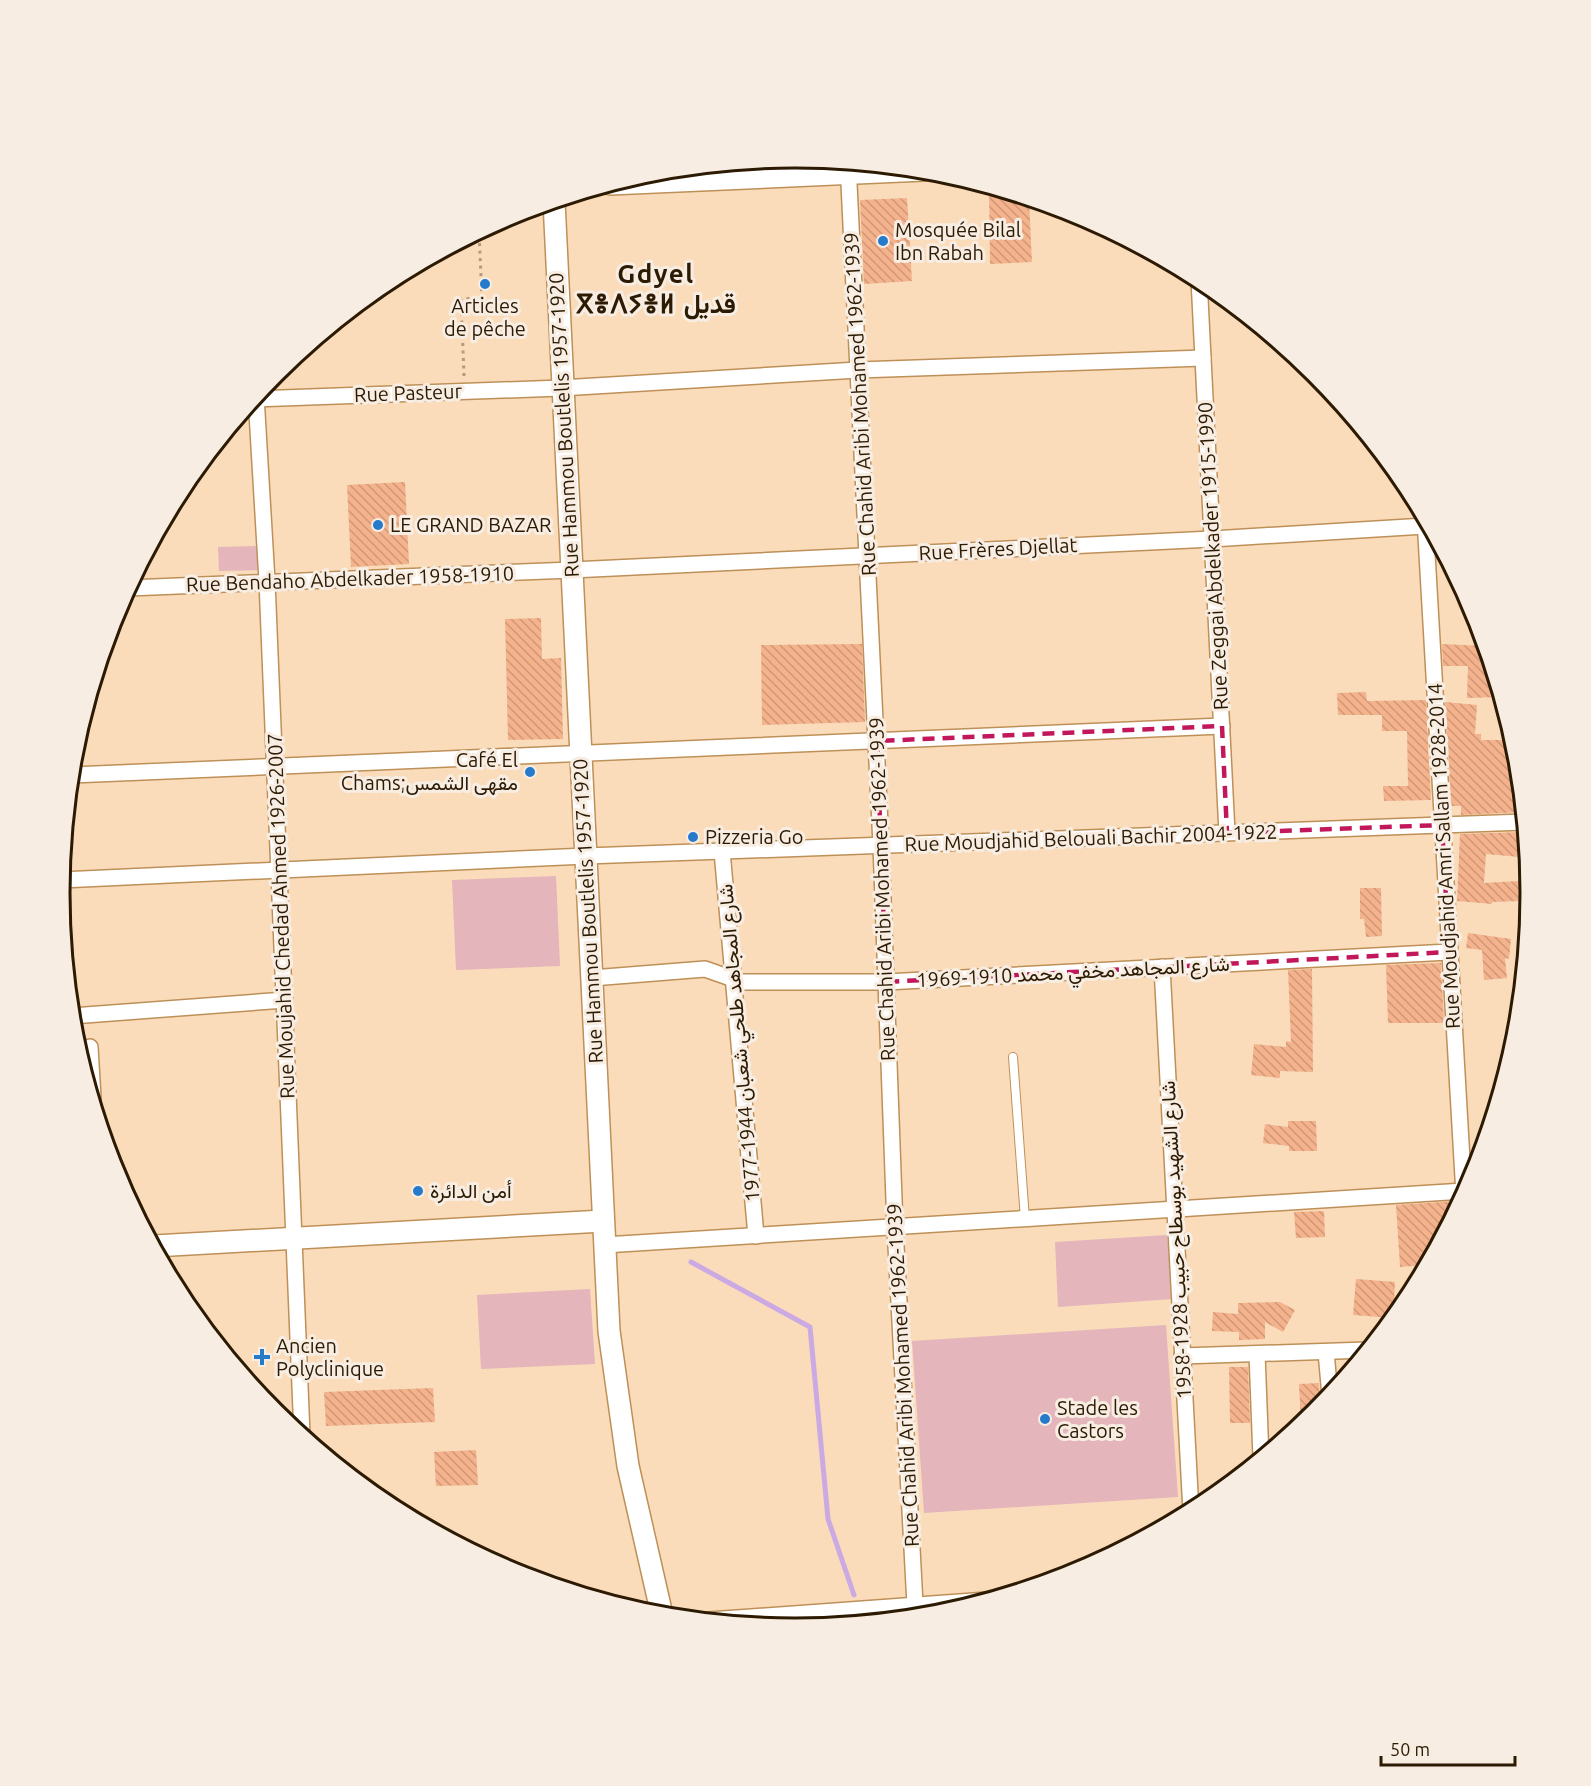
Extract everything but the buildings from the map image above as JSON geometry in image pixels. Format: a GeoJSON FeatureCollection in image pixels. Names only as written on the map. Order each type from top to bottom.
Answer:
{"type":"FeatureCollection","features":[{"type":"Feature","properties":{"kind":"main road"},"geometry":{"type":"LineString","coordinates":[[698,175],[823,169]]}},
{"type":"Feature","properties":{"kind":"main road","name":"Rue Hammou Boutlelis 1957-1920"},"geometry":{"type":"LineString","coordinates":[[554,209],[561,388],[609,1331],[628,1466],[660,1605]]}},
{"type":"Feature","properties":{"kind":"main road"},"geometry":{"type":"LineString","coordinates":[[163,1246],[603,1221]]}},
{"type":"Feature","properties":{"kind":"street","name":"Rue Chahid Aribi Mohamed 1962-1939"},"geometry":{"type":"LineString","coordinates":[[849,171],[877,741],[895,1227],[915,1605]]}},
{"type":"Feature","properties":{"kind":"street","name":"Rue Zeggai Abdelkader 1915-1990"},"geometry":{"type":"LineString","coordinates":[[1200,291],[1227,832]]}},
{"type":"Feature","properties":{"kind":"street","name":"Rue Pasteur"},"geometry":{"type":"LineString","coordinates":[[266,398],[561,388],[858,370],[1203,358]]}},
{"type":"Feature","properties":{"kind":"street","name":"Rue Moujahid Chedad Ahmed 1926-2007"},"geometry":{"type":"LineString","coordinates":[[257,408],[267,581],[302,1423]]}},
{"type":"Feature","properties":{"kind":"street","name":"Rue Frères Djellat"},"geometry":{"type":"LineString","coordinates":[[572,570],[1212,539],[1418,523]]}},
{"type":"Feature","properties":{"kind":"street","name":"Rue Moudjahid Amri Sallam 1928-2014"},"geometry":{"type":"LineString","coordinates":[[1426,536],[1463,1175]]}},
{"type":"Feature","properties":{"kind":"street","name":"Rue Bendaho Abdelkader 1958-1910"},"geometry":{"type":"LineString","coordinates":[[138,588],[572,570]]}},
{"type":"Feature","properties":{"kind":"street"},"geometry":{"type":"LineString","coordinates":[[81,775],[1222,726]]}},
{"type":"Feature","properties":{"kind":"street","name":"Rue Moudjahid Belouali Bachir 2004-1922"},"geometry":{"type":"LineString","coordinates":[[71,880],[586,856],[1517,822]]}},
{"type":"Feature","properties":{"kind":"street","name":"شارع المجاهد طلحي شعبان 1944-1977"},"geometry":{"type":"LineString","coordinates":[[722,851],[756,1236]]}},
{"type":"Feature","properties":{"kind":"street","name":"شارع المجاهد مخفي محمد 1910-1969"},"geometry":{"type":"LineString","coordinates":[[592,978],[705,969],[742,982],[886,982],[1449,952]]}},
{"type":"Feature","properties":{"kind":"street","name":"شارع الشهيد بوسطاح حبيب 1928-1958"},"geometry":{"type":"LineString","coordinates":[[1162,967],[1190,1501]]}},
{"type":"Feature","properties":{"kind":"street"},"geometry":{"type":"LineString","coordinates":[[81,1015],[285,1000]]}},
{"type":"Feature","properties":{"kind":"street"},"geometry":{"type":"LineString","coordinates":[[90,1047],[91,1064]]}},
{"type":"Feature","properties":{"kind":"street"},"geometry":{"type":"LineString","coordinates":[[604,1245],[1455,1194]]}},
{"type":"Feature","properties":{"kind":"street"},"geometry":{"type":"LineString","coordinates":[[1182,1356],[1358,1350]]}},
{"type":"Feature","properties":{"kind":"street"},"geometry":{"type":"LineString","coordinates":[[1326,1352],[1329,1384]]}},
{"type":"Feature","properties":{"kind":"street"},"geometry":{"type":"LineString","coordinates":[[1257,1354],[1261,1449]]}},
{"type":"Feature","properties":{"kind":"street"},"geometry":{"type":"LineString","coordinates":[[758,1616],[940,1603]]}},
{"type":"Feature","properties":{"kind":"lane"},"geometry":{"type":"LineString","coordinates":[[1013,1057],[1025,1219]]}},
{"type":"Feature","properties":{"kind":"path"},"geometry":{"type":"LineString","coordinates":[[464,392],[461,300],[482,298],[479,241]]}},
{"type":"Feature","properties":{"kind":"highlighted area"},"geometry":{"type":"Polygon","coordinates":[[[1222,726],[1227,833],[1442,825],[1449,952],[886,982],[877,741],[1222,726]]]}},
{"type":"Feature","properties":{"kind":"shaded area"},"geometry":{"type":"Polygon","coordinates":[[[261,546],[262,570],[219,571],[218,547],[261,546]]]}},
{"type":"Feature","properties":{"kind":"shaded area"},"geometry":{"type":"Polygon","coordinates":[[[556,876],[560,966],[456,970],[452,880],[556,876]]]}},
{"type":"Feature","properties":{"kind":"shaded area"},"geometry":{"type":"Polygon","coordinates":[[[1167,1235],[1173,1299],[1058,1307],[1055,1242],[1167,1235]]]}},
{"type":"Feature","properties":{"kind":"shaded area"},"geometry":{"type":"Polygon","coordinates":[[[590,1289],[595,1364],[481,1369],[477,1295],[590,1289]]]}},
{"type":"Feature","properties":{"kind":"shaded area","name":"Stade les Castors"},"geometry":{"type":"Polygon","coordinates":[[[1166,1325],[1178,1497],[924,1513],[912,1341],[1166,1325]]]}},
{"type":"Feature","properties":{"kind":"waterway"},"geometry":{"type":"LineString","coordinates":[[691,1262],[810,1327],[828,1519],[854,1595]]}},
{"type":"Feature","properties":{"kind":"place","name":"Mosquée Bilal Ibn Rabah"},"geometry":{"type":"Point","coordinates":[883,241]}},
{"type":"Feature","properties":{"kind":"place","name":"Articles de pêche"},"geometry":{"type":"Point","coordinates":[485,284]}},
{"type":"Feature","properties":{"kind":"place","name":"LE GRAND BAZAR"},"geometry":{"type":"Point","coordinates":[378,525]}},
{"type":"Feature","properties":{"kind":"place","name":"Café El Chams;مقهى الشمس"},"geometry":{"type":"Point","coordinates":[530,772]}},
{"type":"Feature","properties":{"kind":"place","name":"Pizzeria Go"},"geometry":{"type":"Point","coordinates":[693,837]}},
{"type":"Feature","properties":{"kind":"place","name":"أمن الدائرة"},"geometry":{"type":"Point","coordinates":[418,1191]}},
{"type":"Feature","properties":{"kind":"place","name":"Ancien Polyclinique"},"geometry":{"type":"Point","coordinates":[262,1357]}},
{"type":"Feature","properties":{"kind":"place","name":"Stade les Castors"},"geometry":{"type":"Point","coordinates":[1045,1419]}},
{"type":"Feature","properties":{"kind":"district","name":"Gdyel ⴳⴻⴷⵢⴻⵍ قديل"},"geometry":{"type":"Point","coordinates":[656,289]}}]}
